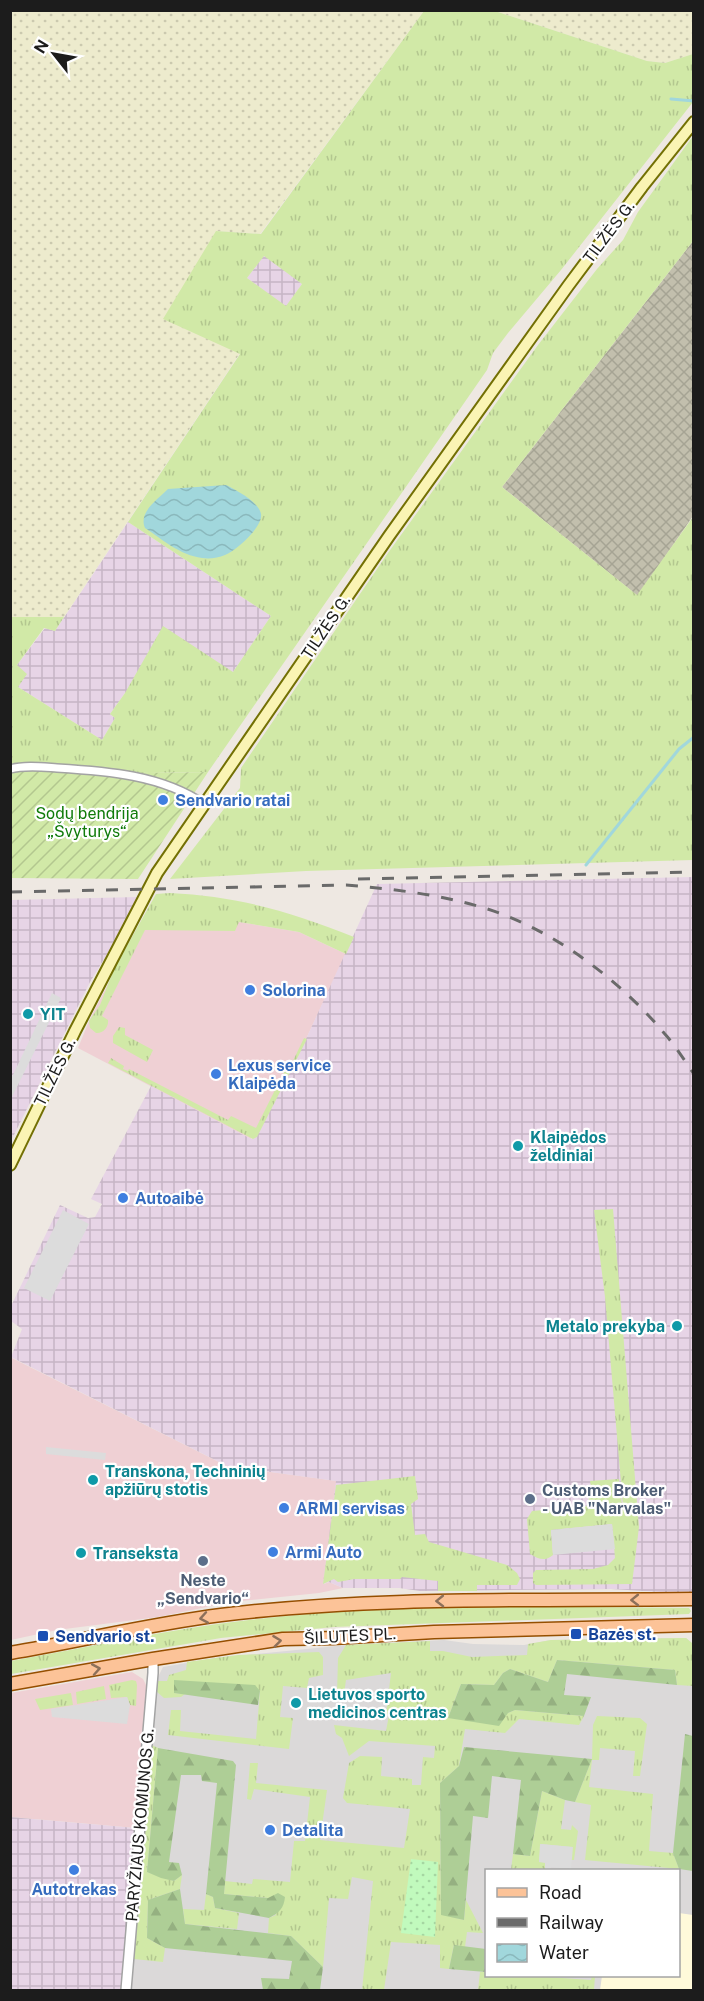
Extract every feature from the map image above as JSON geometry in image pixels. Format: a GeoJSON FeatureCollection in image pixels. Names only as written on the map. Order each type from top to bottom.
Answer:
{"type":"FeatureCollection","features":[{"type":"Feature","properties":{"kind":"main road","name":"TILŽĖS G."},"geometry":{"type":"LineString","coordinates":[[10,1164],[75,1031],[151,885],[204,804],[377,553],[568,286],[693,122]]}},
{"type":"Feature","properties":{"kind":"main road","name":"ŠILUTĖS PL."},"geometry":{"type":"LineString","coordinates":[[10,1653],[219,1615],[346,1604],[693,1599]]}},
{"type":"Feature","properties":{"kind":"main road","name":"ŠILUTĖS PL."},"geometry":{"type":"LineString","coordinates":[[10,1684],[283,1639],[434,1632],[693,1625]]}},
{"type":"Feature","properties":{"kind":"street"},"geometry":{"type":"LineString","coordinates":[[10,769],[25,767],[92,770],[148,779],[186,792],[204,804]]}},
{"type":"Feature","properties":{"kind":"street","name":"PARYŽIAUS KOMUNOS G."},"geometry":{"type":"LineString","coordinates":[[126,1990],[153,1659]]}},
{"type":"Feature","properties":{"kind":"shaded area"},"geometry":{"type":"Polygon","coordinates":[[[11,11],[424,11],[260,234],[216,231],[240,353],[64,617],[11,617],[11,11]]]}},
{"type":"Feature","properties":{"kind":"shaded area"},"geometry":{"type":"Polygon","coordinates":[[[495,11],[693,11],[693,54],[665,63],[647,61],[495,11]]]}},
{"type":"Feature","properties":{"kind":"shaded area"},"geometry":{"type":"Polygon","coordinates":[[[693,241],[693,516],[638,596],[502,487],[693,241]]]}},
{"type":"Feature","properties":{"kind":"shaded area"},"geometry":{"type":"Polygon","coordinates":[[[264,255],[302,284],[286,307],[247,278],[264,255]]]}},
{"type":"Feature","properties":{"kind":"shaded area"},"geometry":{"type":"Polygon","coordinates":[[[128,522],[271,616],[233,672],[125,693],[110,714],[115,718],[102,740],[18,687],[17,665],[45,628],[55,631],[128,522]]]}},
{"type":"Feature","properties":{"kind":"shaded area"},"geometry":{"type":"Polygon","coordinates":[[[693,877],[693,1594],[611,1589],[420,1591],[399,1588],[343,1588],[329,1582],[323,1584],[336,1481],[227,1466],[11,1357],[22,1329],[11,1321],[11,1306],[60,1205],[88,1218],[95,1217],[102,1204],[91,1199],[151,1086],[251,1139],[255,1138],[306,1039],[377,884],[693,877]]]}},
{"type":"Feature","properties":{"kind":"shaded area"},"geometry":{"type":"Polygon","coordinates":[[[138,897],[90,982],[11,1141],[11,900],[138,897]]]}},
{"type":"Feature","properties":{"kind":"shaded area"},"geometry":{"type":"Polygon","coordinates":[[[239,922],[299,932],[346,954],[306,1039],[251,1139],[78,1048],[89,1021],[137,928],[239,922]]]}},
{"type":"Feature","properties":{"kind":"shaded area"},"geometry":{"type":"Polygon","coordinates":[[[52,993],[61,998],[11,1099],[11,1079],[52,993]]]}},
{"type":"Feature","properties":{"kind":"shaded area"},"geometry":{"type":"Polygon","coordinates":[[[63,1210],[89,1224],[50,1301],[24,1288],[63,1210]]]}},
{"type":"Feature","properties":{"kind":"shaded area"},"geometry":{"type":"Polygon","coordinates":[[[10,1357],[227,1466],[337,1481],[324,1584],[329,1582],[343,1588],[319,1593],[231,1602],[158,1617],[57,1630],[11,1640],[10,1357]]]}},
{"type":"Feature","properties":{"kind":"shaded area"},"geometry":{"type":"Polygon","coordinates":[[[46,1447],[106,1453],[105,1460],[46,1454],[46,1447]]]}},
{"type":"Feature","properties":{"kind":"shaded area"},"geometry":{"type":"Polygon","coordinates":[[[612,1524],[615,1549],[553,1555],[551,1530],[612,1524]]]}},
{"type":"Feature","properties":{"kind":"shaded area"},"geometry":{"type":"Polygon","coordinates":[[[686,1638],[693,1644],[693,1990],[131,1990],[158,1677],[163,1667],[215,1658],[346,1645],[444,1640],[473,1644],[524,1645],[551,1640],[686,1638]]]}},
{"type":"Feature","properties":{"kind":"shaded area"},"geometry":{"type":"Polygon","coordinates":[[[132,1672],[143,1679],[147,1687],[135,1828],[11,1817],[11,1693],[132,1672]]]}},
{"type":"Feature","properties":{"kind":"shaded area"},"geometry":{"type":"Polygon","coordinates":[[[127,1697],[130,1705],[127,1724],[52,1717],[51,1709],[127,1697]]]}},
{"type":"Feature","properties":{"kind":"shaded area"},"geometry":{"type":"Polygon","coordinates":[[[10,1817],[135,1828],[121,1990],[11,1990],[10,1817]]]}},
{"type":"Feature","properties":{"kind":"shaded area"},"geometry":{"type":"Polygon","coordinates":[[[540,1844],[573,1847],[571,1869],[551,1867],[545,1869],[545,1863],[539,1862],[540,1844]]]}},
{"type":"Feature","properties":{"kind":"shaded area"},"geometry":{"type":"Polygon","coordinates":[[[680,1913],[693,1915],[693,1990],[600,1990],[602,1977],[680,1977],[680,1913]]]}},
{"type":"Feature","properties":{"kind":"green space"},"geometry":{"type":"Polygon","coordinates":[[[424,11],[495,11],[647,61],[665,63],[693,54],[693,102],[493,353],[487,370],[208,772],[149,773],[11,765],[10,617],[64,617],[55,631],[44,628],[17,665],[27,674],[18,687],[102,740],[115,718],[110,714],[125,693],[163,626],[233,672],[271,616],[128,522],[240,354],[163,319],[216,231],[261,234],[424,11]],[[264,256],[247,278],[286,306],[302,284],[264,256]]]}},
{"type":"Feature","properties":{"kind":"green space"},"geometry":{"type":"Polygon","coordinates":[[[693,136],[693,241],[502,487],[637,595],[693,517],[693,860],[306,871],[170,879],[240,788],[241,768],[388,553],[538,345],[597,269],[623,240],[638,212],[693,136]]]}},
{"type":"Feature","properties":{"kind":"green space","name":"Sodų bendrija „Švyturys“"},"geometry":{"type":"Polygon","coordinates":[[[10,765],[83,765],[149,773],[208,772],[138,879],[11,878],[10,765]]]}},
{"type":"Feature","properties":{"kind":"green space"},"geometry":{"type":"Polygon","coordinates":[[[170,893],[218,898],[264,907],[309,920],[354,937],[346,954],[299,932],[239,922],[235,931],[145,930],[102,1016],[108,1020],[108,1023],[103,1031],[96,1033],[90,1028],[89,1021],[100,1005],[114,969],[156,894],[170,893]]]}},
{"type":"Feature","properties":{"kind":"green space"},"geometry":{"type":"Polygon","coordinates":[[[119,1027],[125,1028],[125,1035],[153,1050],[147,1062],[113,1043],[113,1036],[119,1027]]]}},
{"type":"Feature","properties":{"kind":"green space"},"geometry":{"type":"Polygon","coordinates":[[[304,1038],[307,1039],[257,1137],[253,1139],[108,1063],[111,1058],[124,1066],[123,1069],[128,1071],[129,1069],[228,1120],[231,1116],[256,1128],[287,1066],[290,1067],[304,1038]]]}},
{"type":"Feature","properties":{"kind":"green space"},"geometry":{"type":"Polygon","coordinates":[[[613,1209],[639,1527],[632,1584],[536,1585],[533,1583],[533,1573],[536,1570],[593,1569],[608,1565],[615,1558],[612,1524],[551,1530],[553,1555],[544,1559],[536,1557],[530,1554],[527,1519],[532,1511],[589,1506],[590,1481],[619,1479],[623,1506],[605,1297],[594,1210],[613,1209]]]}},
{"type":"Feature","properties":{"kind":"green space"},"geometry":{"type":"Polygon","coordinates":[[[415,1476],[418,1499],[411,1504],[415,1535],[425,1534],[429,1542],[507,1565],[517,1573],[520,1579],[517,1585],[477,1585],[477,1591],[438,1591],[438,1581],[402,1577],[400,1579],[354,1579],[338,1582],[334,1579],[323,1584],[336,1485],[415,1476]]]}},
{"type":"Feature","properties":{"kind":"green space"},"geometry":{"type":"Polygon","coordinates":[[[494,1606],[689,1608],[691,1611],[689,1614],[334,1627],[221,1638],[11,1674],[11,1661],[219,1624],[341,1612],[494,1606]]]}},
{"type":"Feature","properties":{"kind":"green space"},"geometry":{"type":"Polygon","coordinates":[[[686,1638],[692,1643],[693,1686],[677,1685],[675,1670],[557,1660],[548,1682],[510,1669],[503,1673],[494,1685],[461,1684],[448,1718],[508,1713],[515,1710],[584,1716],[579,1725],[519,1719],[505,1733],[465,1729],[459,1766],[440,1783],[441,1914],[464,1920],[466,1900],[483,1933],[467,1932],[465,1947],[454,1945],[449,1969],[440,1968],[440,1945],[391,1942],[384,1990],[362,1990],[373,1881],[352,1877],[348,1899],[329,1898],[323,1967],[291,1936],[268,1933],[269,1918],[276,1915],[268,1898],[224,1894],[225,1881],[252,1884],[253,1879],[290,1882],[294,1841],[305,1841],[310,1797],[254,1789],[251,1800],[247,1799],[250,1763],[258,1763],[256,1783],[327,1790],[320,1840],[404,1848],[410,1809],[347,1803],[343,1798],[349,1763],[360,1756],[382,1757],[381,1776],[412,1779],[412,1785],[421,1785],[423,1757],[434,1758],[435,1746],[369,1741],[349,1756],[342,1738],[336,1734],[334,1725],[386,1731],[391,1673],[346,1680],[344,1694],[337,1694],[338,1658],[346,1645],[430,1641],[430,1651],[443,1651],[472,1657],[527,1655],[528,1644],[551,1640],[686,1638]]]}},
{"type":"Feature","properties":{"kind":"green space"},"geometry":{"type":"Polygon","coordinates":[[[319,1652],[323,1657],[323,1675],[309,1678],[307,1688],[283,1686],[280,1717],[293,1718],[289,1749],[168,1735],[171,1710],[181,1710],[180,1731],[256,1739],[260,1691],[174,1693],[185,1694],[181,1697],[164,1698],[157,1692],[158,1681],[167,1681],[169,1675],[186,1670],[187,1662],[238,1655],[319,1652]]]}},
{"type":"Feature","properties":{"kind":"green space"},"geometry":{"type":"Polygon","coordinates":[[[557,1660],[675,1670],[677,1685],[567,1674],[564,1695],[591,1697],[584,1716],[515,1710],[508,1713],[499,1726],[448,1718],[461,1684],[494,1685],[503,1673],[510,1669],[548,1682],[557,1660]]]}},
{"type":"Feature","properties":{"kind":"green space"},"geometry":{"type":"Polygon","coordinates":[[[174,1680],[255,1685],[260,1691],[258,1705],[174,1693],[174,1680]]]}},
{"type":"Feature","properties":{"kind":"green space"},"geometry":{"type":"Polygon","coordinates":[[[136,1681],[137,1685],[136,1706],[130,1705],[127,1697],[111,1698],[109,1685],[136,1681]]]}},
{"type":"Feature","properties":{"kind":"green space"},"geometry":{"type":"Polygon","coordinates":[[[104,1686],[106,1699],[77,1704],[76,1692],[104,1686]]]}},
{"type":"Feature","properties":{"kind":"green space"},"geometry":{"type":"Polygon","coordinates":[[[71,1693],[73,1705],[40,1710],[35,1699],[71,1693]]]}},
{"type":"Feature","properties":{"kind":"green space"},"geometry":{"type":"Polygon","coordinates":[[[597,1716],[640,1718],[647,1724],[640,1776],[633,1776],[635,1751],[600,1748],[599,1760],[592,1760],[589,1787],[653,1794],[649,1851],[673,1853],[679,1869],[585,1860],[591,1805],[575,1802],[592,1759],[593,1725],[597,1716]]]}},
{"type":"Feature","properties":{"kind":"green space"},"geometry":{"type":"Polygon","coordinates":[[[685,1734],[693,1736],[693,1871],[679,1869],[673,1853],[685,1734]]]}},
{"type":"Feature","properties":{"kind":"green space"},"geometry":{"type":"Polygon","coordinates":[[[152,1745],[158,1748],[147,1872],[174,1881],[182,1875],[180,1889],[148,1900],[147,1938],[165,1948],[163,1962],[134,1959],[152,1745]]]}},
{"type":"Feature","properties":{"kind":"green space"},"geometry":{"type":"Polygon","coordinates":[[[464,1747],[592,1759],[575,1802],[542,1791],[530,1856],[513,1854],[521,1780],[492,1776],[488,1818],[473,1816],[464,1920],[441,1915],[440,1783],[459,1766],[464,1747]]]}},
{"type":"Feature","properties":{"kind":"green space"},"geometry":{"type":"Polygon","coordinates":[[[158,1748],[233,1761],[236,1765],[224,1894],[268,1898],[278,1893],[285,1897],[282,1907],[276,1914],[269,1918],[215,1908],[213,1897],[206,1894],[217,1783],[202,1781],[201,1775],[181,1775],[169,1862],[179,1863],[182,1875],[174,1881],[147,1872],[158,1748]]]}},
{"type":"Feature","properties":{"kind":"green space"},"geometry":{"type":"Polygon","coordinates":[[[542,1791],[565,1800],[561,1829],[571,1830],[572,1825],[578,1831],[574,1860],[571,1860],[572,1847],[541,1844],[539,1861],[545,1862],[545,1869],[511,1869],[513,1854],[530,1856],[542,1791]]]}},
{"type":"Feature","properties":{"kind":"green space"},"geometry":{"type":"Polygon","coordinates":[[[411,1859],[438,1862],[435,1937],[401,1933],[411,1859]]]}},
{"type":"Feature","properties":{"kind":"green space"},"geometry":{"type":"Polygon","coordinates":[[[180,1889],[185,1924],[291,1936],[323,1967],[320,1990],[263,1990],[261,1978],[289,1979],[292,1961],[165,1948],[147,1938],[148,1900],[180,1889]]]}},
{"type":"Feature","properties":{"kind":"green space"},"geometry":{"type":"Polygon","coordinates":[[[206,1894],[213,1897],[215,1908],[239,1913],[237,1929],[185,1924],[183,1909],[204,1910],[206,1894]]]}},
{"type":"Feature","properties":{"kind":"green space"},"geometry":{"type":"Polygon","coordinates":[[[454,1945],[485,1949],[485,1972],[449,1969],[454,1945]]]}},
{"type":"Feature","properties":{"kind":"green space"},"geometry":{"type":"Polygon","coordinates":[[[480,1972],[485,1972],[485,1977],[591,1980],[592,1977],[595,1977],[594,1990],[478,1990],[480,1972]]]}},
{"type":"Feature","properties":{"kind":"water"},"geometry":{"type":"Polygon","coordinates":[[[226,485],[252,501],[261,514],[253,532],[230,553],[214,558],[186,554],[145,528],[144,517],[147,511],[168,489],[226,485]]]}},
{"type":"Feature","properties":{"kind":"waterway"},"geometry":{"type":"LineString","coordinates":[[671,99],[694,101]]}},
{"type":"Feature","properties":{"kind":"waterway"},"geometry":{"type":"LineString","coordinates":[[586,865],[679,749],[694,737]]}},
{"type":"Feature","properties":{"kind":"railway"},"geometry":{"type":"LineString","coordinates":[[358,879],[694,872]]}},
{"type":"Feature","properties":{"kind":"railway"},"geometry":{"type":"LineString","coordinates":[[10,892],[346,885],[380,888],[464,902],[507,916],[557,941],[582,957],[626,993],[646,1013],[672,1042],[694,1074]]}},
{"type":"Feature","properties":{"kind":"place","name":"Sendvario ratai"},"geometry":{"type":"Point","coordinates":[163,800]}},
{"type":"Feature","properties":{"kind":"place","name":"Solorina"},"geometry":{"type":"Point","coordinates":[250,990]}},
{"type":"Feature","properties":{"kind":"place","name":"YIT"},"geometry":{"type":"Point","coordinates":[28,1014]}},
{"type":"Feature","properties":{"kind":"place","name":"Lexus service Klaipėda"},"geometry":{"type":"Point","coordinates":[216,1074]}},
{"type":"Feature","properties":{"kind":"place","name":"Klaipėdos želdiniai"},"geometry":{"type":"Point","coordinates":[518,1146]}},
{"type":"Feature","properties":{"kind":"place","name":"Autoaibė"},"geometry":{"type":"Point","coordinates":[123,1198]}},
{"type":"Feature","properties":{"kind":"place","name":"Metalo prekyba"},"geometry":{"type":"Point","coordinates":[677,1326]}},
{"type":"Feature","properties":{"kind":"place","name":"Transkona, Techninių apžiūrų stotis"},"geometry":{"type":"Point","coordinates":[93,1480]}},
{"type":"Feature","properties":{"kind":"place","name":"Customs Broker - UAB \"Narvalas\""},"geometry":{"type":"Point","coordinates":[530,1499]}},
{"type":"Feature","properties":{"kind":"place","name":"ARMI servisas"},"geometry":{"type":"Point","coordinates":[284,1508]}},
{"type":"Feature","properties":{"kind":"place","name":"Armi Auto"},"geometry":{"type":"Point","coordinates":[273,1552]}},
{"type":"Feature","properties":{"kind":"place","name":"Transeksta"},"geometry":{"type":"Point","coordinates":[81,1553]}},
{"type":"Feature","properties":{"kind":"place","name":"Neste „Sendvario“"},"geometry":{"type":"Point","coordinates":[203,1561]}},
{"type":"Feature","properties":{"kind":"place","name":"Bazės st."},"geometry":{"type":"Point","coordinates":[576,1634]}},
{"type":"Feature","properties":{"kind":"place","name":"Sendvario st."},"geometry":{"type":"Point","coordinates":[43,1636]}},
{"type":"Feature","properties":{"kind":"place","name":"Lietuvos sporto medicinos centras"},"geometry":{"type":"Point","coordinates":[296,1703]}},
{"type":"Feature","properties":{"kind":"place","name":"Detalita"},"geometry":{"type":"Point","coordinates":[270,1830]}},
{"type":"Feature","properties":{"kind":"place","name":"Autotrekas"},"geometry":{"type":"Point","coordinates":[74,1870]}}]}
